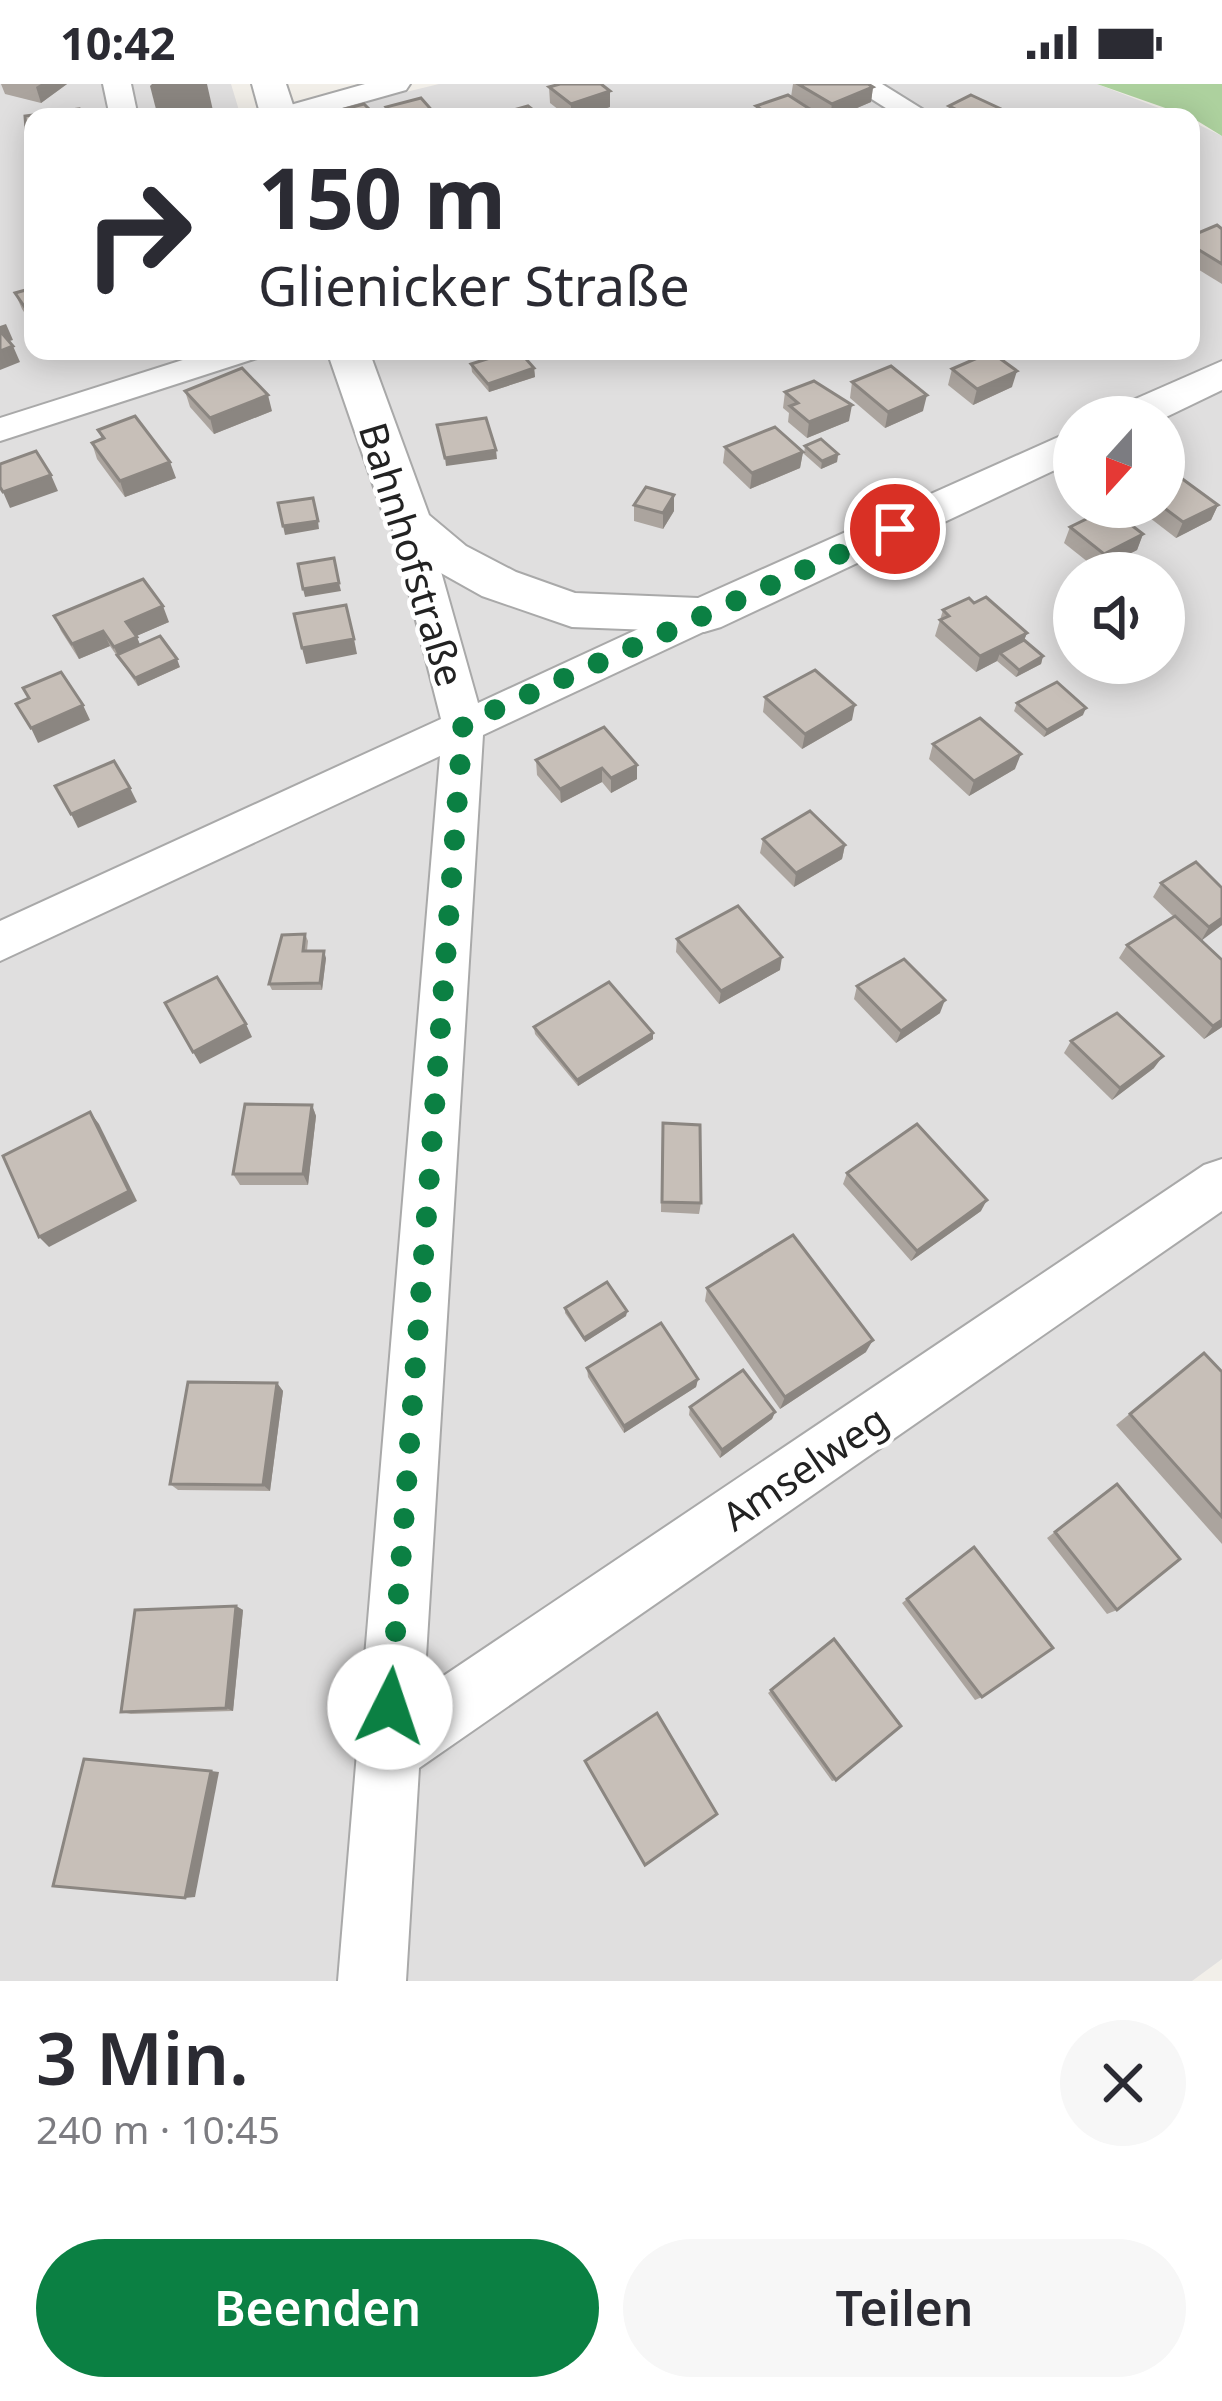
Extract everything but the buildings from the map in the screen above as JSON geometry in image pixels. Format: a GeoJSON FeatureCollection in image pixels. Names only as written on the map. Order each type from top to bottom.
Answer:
{"type":"FeatureCollection","features":[{"type":"Feature","properties":{"kind":"street"},"geometry":{"type":"LineString","coordinates":[[311,108],[396,84]]}},
{"type":"Feature","properties":{"kind":"street"},"geometry":{"type":"LineString","coordinates":[[862,84],[899,108]]}},
{"type":"Feature","properties":{"kind":"street"},"geometry":{"type":"LineString","coordinates":[[0,430],[217,360]]}},
{"type":"Feature","properties":{"kind":"street","name":"Bahnhofstraße"},"geometry":{"type":"LineString","coordinates":[[351,360],[409,522],[463,724],[372,1981]]}},
{"type":"Feature","properties":{"kind":"street"},"geometry":{"type":"LineString","coordinates":[[1176,396],[1222,374]]}},
{"type":"Feature","properties":{"kind":"street"},"geometry":{"type":"LineString","coordinates":[[0,942],[1053,454]]}},
{"type":"Feature","properties":{"kind":"street"},"geometry":{"type":"LineString","coordinates":[[409,522],[449,557],[572,610],[704,615]]}},
{"type":"Feature","properties":{"kind":"street","name":"Amselweg"},"geometry":{"type":"LineString","coordinates":[[387,1753],[1222,1182]]}},
{"type":"Feature","properties":{"kind":"shaded area"},"geometry":{"type":"Polygon","coordinates":[[[0,84],[231,84],[238,108],[24,108],[24,360],[1200,360],[1200,125],[1222,136],[1222,1959],[1192,1981],[0,1981],[0,84]]]}},
{"type":"Feature","properties":{"kind":"shaded area"},"geometry":{"type":"Polygon","coordinates":[[[439,84],[1097,84],[1159,108],[340,108],[439,84]]]}},
{"type":"Feature","properties":{"kind":"green space"},"geometry":{"type":"Polygon","coordinates":[[[1097,84],[1222,84],[1222,136],[1200,123],[1200,108],[1165,108],[1097,84]]]}},
{"type":"Feature","properties":{"kind":"route"},"geometry":{"type":"LineString","coordinates":[[390,1707],[463,724],[895,529]]}}]}
